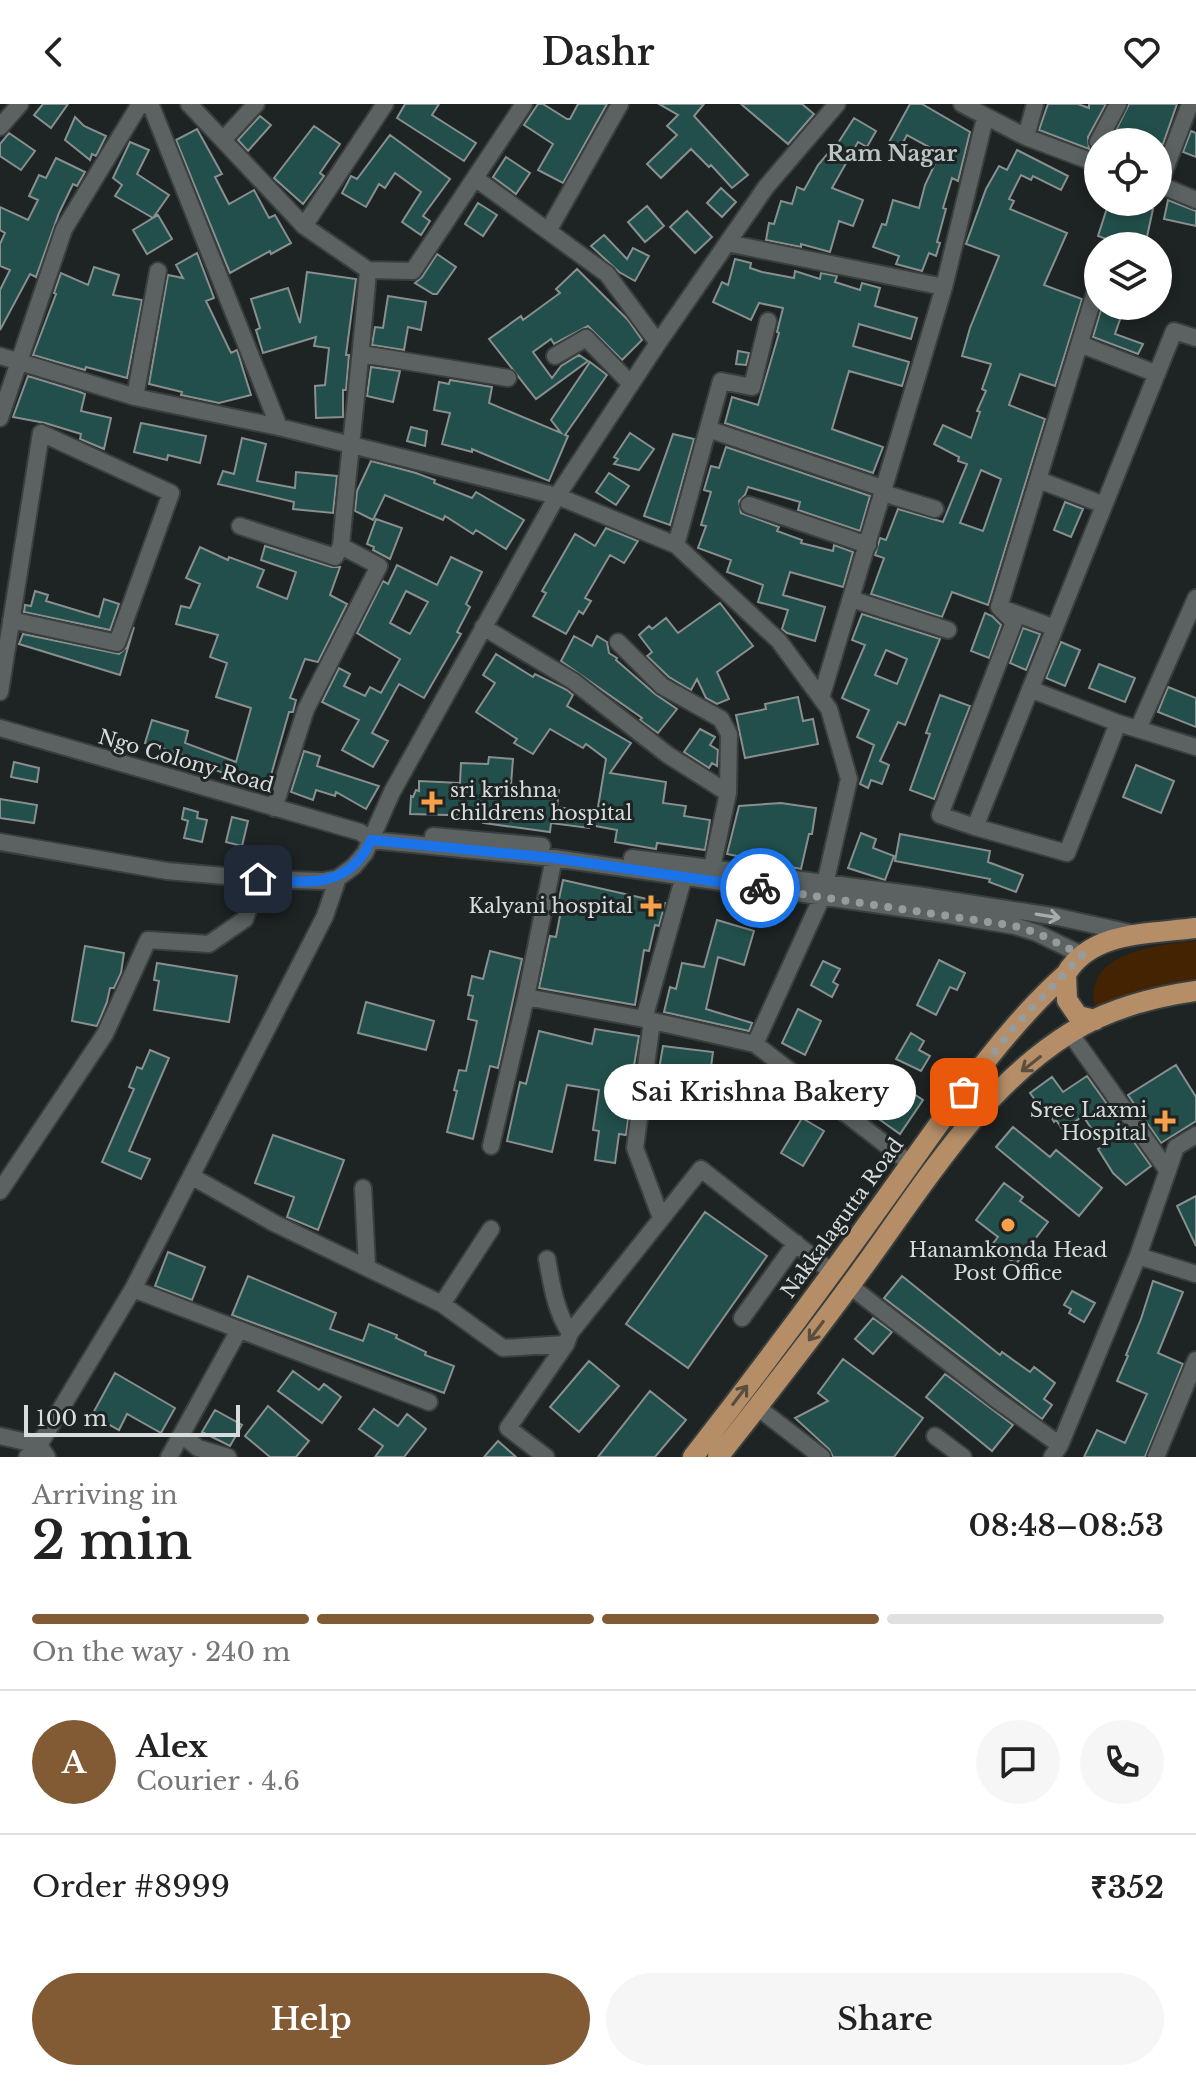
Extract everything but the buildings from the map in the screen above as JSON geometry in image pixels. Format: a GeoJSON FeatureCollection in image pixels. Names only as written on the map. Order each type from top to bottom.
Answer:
{"type":"FeatureCollection","features":[{"type":"Feature","properties":{"kind":"main road"},"geometry":{"type":"LineString","coordinates":[[1082,955],[1113,940],[1138,934],[1196,928]]}},
{"type":"Feature","properties":{"kind":"main road","name":"Nakkalagutta Road"},"geometry":{"type":"LineString","coordinates":[[693,1457],[1013,1028],[1082,955]]}},
{"type":"Feature","properties":{"kind":"main road"},"geometry":{"type":"LineString","coordinates":[[1066,974],[1067,1000],[1072,1010],[1086,1020],[1095,1020]]}},
{"type":"Feature","properties":{"kind":"main road"},"geometry":{"type":"LineString","coordinates":[[718,1457],[1001,1087],[1070,1033],[1095,1020],[1133,1005],[1196,991]]}},
{"type":"Feature","properties":{"kind":"street"},"geometry":{"type":"LineString","coordinates":[[189,104],[304,226],[368,270],[413,271],[524,104]]}},
{"type":"Feature","properties":{"kind":"street"},"geometry":{"type":"LineString","coordinates":[[223,140],[256,104]]}},
{"type":"Feature","properties":{"kind":"street"},"geometry":{"type":"LineString","coordinates":[[304,226],[385,104]]}},
{"type":"Feature","properties":{"kind":"street"},"geometry":{"type":"LineString","coordinates":[[548,231],[620,104]]}},
{"type":"Feature","properties":{"kind":"street"},"geometry":{"type":"LineString","coordinates":[[0,842],[167,871],[301,882],[338,878],[360,861],[369,834],[557,496],[766,187],[837,104]]}},
{"type":"Feature","properties":{"kind":"street"},"geometry":{"type":"LineString","coordinates":[[962,104],[1026,137],[1084,159]]}},
{"type":"Feature","properties":{"kind":"street"},"geometry":{"type":"LineString","coordinates":[[1026,137],[1035,104]]}},
{"type":"Feature","properties":{"kind":"street"},"geometry":{"type":"LineString","coordinates":[[1105,128],[1118,104]]}},
{"type":"Feature","properties":{"kind":"street"},"geometry":{"type":"LineString","coordinates":[[1172,150],[1190,104]]}},
{"type":"Feature","properties":{"kind":"street"},"geometry":{"type":"LineString","coordinates":[[0,127],[16,105]]}},
{"type":"Feature","properties":{"kind":"street"},"geometry":{"type":"LineString","coordinates":[[0,418],[64,229],[149,105]]}},
{"type":"Feature","properties":{"kind":"street"},"geometry":{"type":"LineString","coordinates":[[149,105],[279,427]]}},
{"type":"Feature","properties":{"kind":"street"},"geometry":{"type":"LineString","coordinates":[[821,698],[944,287],[985,118]]}},
{"type":"Feature","properties":{"kind":"street"},"geometry":{"type":"LineString","coordinates":[[475,178],[607,274],[658,343]]}},
{"type":"Feature","properties":{"kind":"street"},"geometry":{"type":"LineString","coordinates":[[1172,190],[1196,200]]}},
{"type":"Feature","properties":{"kind":"street"},"geometry":{"type":"LineString","coordinates":[[727,243],[944,287]]}},
{"type":"Feature","properties":{"kind":"street"},"geometry":{"type":"LineString","coordinates":[[240,526],[335,557],[341,546],[368,270]]}},
{"type":"Feature","properties":{"kind":"street"},"geometry":{"type":"LineString","coordinates":[[135,397],[158,271]]}},
{"type":"Feature","properties":{"kind":"street"},"geometry":{"type":"LineString","coordinates":[[999,607],[1087,320]]}},
{"type":"Feature","properties":{"kind":"street"},"geometry":{"type":"LineString","coordinates":[[676,545],[721,381],[752,387],[768,321]]}},
{"type":"Feature","properties":{"kind":"street"},"geometry":{"type":"LineString","coordinates":[[975,827],[1174,331],[1196,338]]}},
{"type":"Feature","properties":{"kind":"street"},"geometry":{"type":"LineString","coordinates":[[555,356],[586,338],[631,384]]}},
{"type":"Feature","properties":{"kind":"street"},"geometry":{"type":"LineString","coordinates":[[1080,344],[1157,374]]}},
{"type":"Feature","properties":{"kind":"street"},"geometry":{"type":"LineString","coordinates":[[362,354],[508,378]]}},
{"type":"Feature","properties":{"kind":"street"},"geometry":{"type":"LineString","coordinates":[[0,356],[135,397],[279,427],[557,496],[676,545],[779,641],[829,709],[849,779],[824,891],[755,1044]]}},
{"type":"Feature","properties":{"kind":"street"},"geometry":{"type":"LineString","coordinates":[[708,429],[935,509]]}},
{"type":"Feature","properties":{"kind":"street"},"geometry":{"type":"LineString","coordinates":[[0,692],[11,620],[41,433],[171,493],[117,643],[11,620]]}},
{"type":"Feature","properties":{"kind":"street"},"geometry":{"type":"LineString","coordinates":[[1039,480],[1104,505]]}},
{"type":"Feature","properties":{"kind":"street"},"geometry":{"type":"LineString","coordinates":[[749,505],[868,545]]}},
{"type":"Feature","properties":{"kind":"street"},"geometry":{"type":"LineString","coordinates":[[274,808],[306,709],[379,566],[341,546]]}},
{"type":"Feature","properties":{"kind":"street"},"geometry":{"type":"LineString","coordinates":[[1138,729],[1196,598]]}},
{"type":"Feature","properties":{"kind":"street"},"geometry":{"type":"LineString","coordinates":[[851,599],[948,630]]}},
{"type":"Feature","properties":{"kind":"street"},"geometry":{"type":"LineString","coordinates":[[999,607],[1055,628]]}},
{"type":"Feature","properties":{"kind":"street"},"geometry":{"type":"LineString","coordinates":[[999,607],[1014,622],[940,815],[1067,853],[1118,723]]}},
{"type":"Feature","properties":{"kind":"street"},"geometry":{"type":"LineString","coordinates":[[483,627],[573,681],[668,755],[728,793]]}},
{"type":"Feature","properties":{"kind":"street"},"geometry":{"type":"LineString","coordinates":[[618,642],[662,686],[721,719],[729,734],[728,793],[710,874]]}},
{"type":"Feature","properties":{"kind":"street"},"geometry":{"type":"LineString","coordinates":[[1030,689],[1118,723],[1196,747]]}},
{"type":"Feature","properties":{"kind":"street","name":"Ngo Colony Road"},"geometry":{"type":"LineString","coordinates":[[0,728],[369,834]]}},
{"type":"Feature","properties":{"kind":"street"},"geometry":{"type":"LineString","coordinates":[[369,834],[684,876],[710,874]]}},
{"type":"Feature","properties":{"kind":"street"},"geometry":{"type":"LineString","coordinates":[[369,834],[497,840],[824,891],[1015,926],[1082,955]]}},
{"type":"Feature","properties":{"kind":"street"},"geometry":{"type":"LineString","coordinates":[[491,1146],[554,858]]}},
{"type":"Feature","properties":{"kind":"street"},"geometry":{"type":"LineString","coordinates":[[661,1218],[635,1148],[648,1020],[684,876]]}},
{"type":"Feature","properties":{"kind":"street"},"geometry":{"type":"LineString","coordinates":[[0,1436],[38,1453],[133,1289],[325,916],[338,878]]}},
{"type":"Feature","properties":{"kind":"street"},"geometry":{"type":"LineString","coordinates":[[0,1191],[105,1034],[148,940],[209,944],[245,919],[258,879]]}},
{"type":"Feature","properties":{"kind":"street"},"geometry":{"type":"LineString","coordinates":[[824,891],[1058,917],[1138,934]]}},
{"type":"Feature","properties":{"kind":"street"},"geometry":{"type":"LineString","coordinates":[[526,997],[755,1044],[911,1164]]}},
{"type":"Feature","properties":{"kind":"street"},"geometry":{"type":"LineString","coordinates":[[1070,1033],[1168,1171]]}},
{"type":"Feature","properties":{"kind":"street"},"geometry":{"type":"LineString","coordinates":[[850,1286],[997,1400],[1056,1451],[1138,1256],[1176,1147],[1196,1135]]}},
{"type":"Feature","properties":{"kind":"street"},"geometry":{"type":"LineString","coordinates":[[546,1457],[508,1428],[568,1338],[701,1169],[833,1273]]}},
{"type":"Feature","properties":{"kind":"street"},"geometry":{"type":"LineString","coordinates":[[191,1176],[274,1223],[442,1304],[503,1348],[568,1338]]}},
{"type":"Feature","properties":{"kind":"street"},"geometry":{"type":"LineString","coordinates":[[363,1188],[367,1266]]}},
{"type":"Feature","properties":{"kind":"street"},"geometry":{"type":"LineString","coordinates":[[442,1304],[491,1229]]}},
{"type":"Feature","properties":{"kind":"street"},"geometry":{"type":"LineString","coordinates":[[742,1318],[796,1243]]}},
{"type":"Feature","properties":{"kind":"street"},"geometry":{"type":"LineString","coordinates":[[1138,1256],[1196,1274]]}},
{"type":"Feature","properties":{"kind":"street"},"geometry":{"type":"LineString","coordinates":[[547,1259],[557,1308],[568,1338]]}},
{"type":"Feature","properties":{"kind":"street"},"geometry":{"type":"LineString","coordinates":[[133,1289],[429,1402]]}},
{"type":"Feature","properties":{"kind":"street"},"geometry":{"type":"LineString","coordinates":[[169,1457],[239,1330]]}},
{"type":"Feature","properties":{"kind":"street"},"geometry":{"type":"LineString","coordinates":[[1156,1457],[1196,1360]]}},
{"type":"Feature","properties":{"kind":"street"},"geometry":{"type":"LineString","coordinates":[[757,1407],[822,1457]]}},
{"type":"Feature","properties":{"kind":"street"},"geometry":{"type":"LineString","coordinates":[[182,1435],[201,1452],[228,1457]]}},
{"type":"Feature","properties":{"kind":"street"},"geometry":{"type":"LineString","coordinates":[[935,1436],[963,1457]]}},
{"type":"Feature","properties":{"kind":"shaded area"},"geometry":{"type":"Polygon","coordinates":[[[1196,941],[1196,987],[1097,1013],[1093,993],[1098,977],[1108,965],[1142,950],[1196,941]]]}},
{"type":"Feature","properties":{"kind":"way so far"},"geometry":{"type":"LineString","coordinates":[[760,888],[1015,926],[1082,955],[1013,1028],[964,1092]]}},
{"type":"Feature","properties":{"kind":"place","name":"sri krishna childrens hospital"},"geometry":{"type":"Point","coordinates":[432,802]}},
{"type":"Feature","properties":{"kind":"place","name":"Kalyani hospital"},"geometry":{"type":"Point","coordinates":[651,906]}},
{"type":"Feature","properties":{"kind":"place","name":"Sai Krishna Bakery"},"geometry":{"type":"Point","coordinates":[964,1092]}},
{"type":"Feature","properties":{"kind":"place","name":"Sree Laxmi Hospital"},"geometry":{"type":"Point","coordinates":[1165,1121]}},
{"type":"Feature","properties":{"kind":"place","name":"Hanamkonda Head Post Office"},"geometry":{"type":"Point","coordinates":[1008,1225]}},
{"type":"Feature","properties":{"kind":"district","name":"Ram Nagar"},"geometry":{"type":"Point","coordinates":[892,153]}},
{"type":"Feature","properties":{"kind":"route"},"geometry":{"type":"LineString","coordinates":[[258,879],[301,882],[338,878],[360,861],[371,840],[554,858],[760,888]]}}]}
